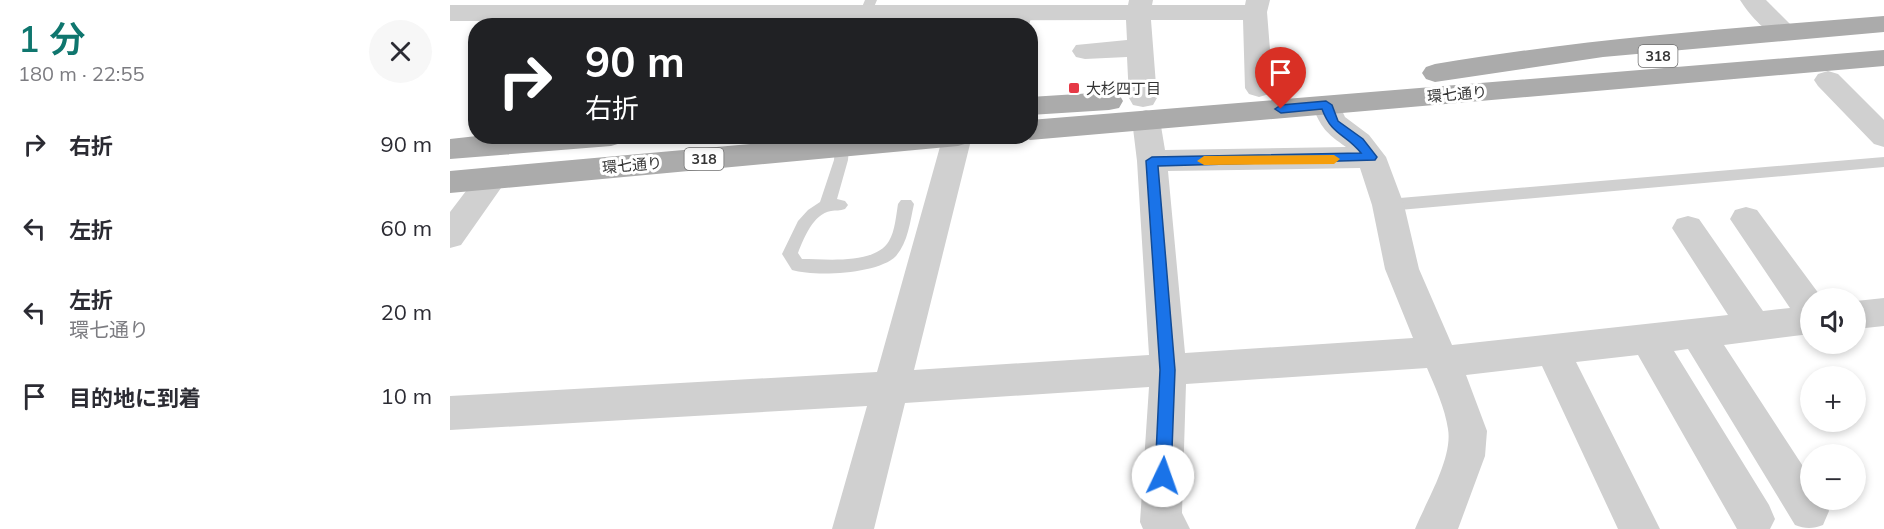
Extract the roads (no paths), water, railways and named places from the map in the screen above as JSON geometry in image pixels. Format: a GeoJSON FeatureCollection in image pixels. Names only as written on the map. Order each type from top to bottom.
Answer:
{"type":"FeatureCollection","features":[{"type":"Feature","properties":{"kind":"main road"},"geometry":{"type":"LineString","coordinates":[[1442,84],[1497,61],[1624,44],[1785,32],[1883,40]]}},
{"type":"Feature","properties":{"kind":"main road","name":"環七通り"},"geometry":{"type":"LineString","coordinates":[[1038,129],[1259,88],[1442,84],[1883,40]]}},
{"type":"Feature","properties":{"kind":"main road"},"geometry":{"type":"LineString","coordinates":[[1442,84],[1520,98],[1582,98],[1884,75]]}},
{"type":"Feature","properties":{"kind":"main road","name":"環七通り"},"geometry":{"type":"LineString","coordinates":[[1038,106],[1145,109],[1326,105],[1442,84]]}},
{"type":"Feature","properties":{"kind":"main road","name":"環七通り"},"geometry":{"type":"LineString","coordinates":[[450,149],[493,144]]}},
{"type":"Feature","properties":{"kind":"main road","name":"環七通り"},"geometry":{"type":"LineString","coordinates":[[450,182],[874,144]]}},
{"type":"Feature","properties":{"kind":"street"},"geometry":{"type":"LineString","coordinates":[[1752,0],[1785,32]]}},
{"type":"Feature","properties":{"kind":"street"},"geometry":{"type":"LineString","coordinates":[[1139,6],[1140,48],[1152,161],[1168,370],[1161,522],[1168,529]]}},
{"type":"Feature","properties":{"kind":"street"},"geometry":{"type":"LineString","coordinates":[[1034,18],[1139,6],[1257,6],[1259,88]]}},
{"type":"Feature","properties":{"kind":"street"},"geometry":{"type":"LineString","coordinates":[[841,18],[868,7],[981,13],[1018,18]]}},
{"type":"Feature","properties":{"kind":"street"},"geometry":{"type":"LineString","coordinates":[[450,14],[628,13],[707,18]]}},
{"type":"Feature","properties":{"kind":"street"},"geometry":{"type":"LineString","coordinates":[[1085,51],[1140,48]]}},
{"type":"Feature","properties":{"kind":"street"},"geometry":{"type":"LineString","coordinates":[[1828,80],[1884,136]]}},
{"type":"Feature","properties":{"kind":"street"},"geometry":{"type":"LineString","coordinates":[[1326,105],[1333,123],[1359,142],[1371,157],[1388,205],[1402,269],[1456,392],[1468,431],[1465,456],[1449,524]]}},
{"type":"Feature","properties":{"kind":"street"},"geometry":{"type":"LineString","coordinates":[[853,529],[890,388],[919,204],[953,144]]}},
{"type":"Feature","properties":{"kind":"street"},"geometry":{"type":"LineString","coordinates":[[1152,161],[1371,157]]}},
{"type":"Feature","properties":{"kind":"street"},"geometry":{"type":"LineString","coordinates":[[450,236],[493,178]]}},
{"type":"Feature","properties":{"kind":"street"},"geometry":{"type":"LineString","coordinates":[[1746,219],[1800,295]]}},
{"type":"Feature","properties":{"kind":"street"},"geometry":{"type":"LineString","coordinates":[[1688,228],[1755,327]]}},
{"type":"Feature","properties":{"kind":"street"},"geometry":{"type":"LineString","coordinates":[[1866,314],[1884,312]]}},
{"type":"Feature","properties":{"kind":"street"},"geometry":{"type":"LineString","coordinates":[[450,413],[1168,370],[1552,350],[1800,321]]}},
{"type":"Feature","properties":{"kind":"street"},"geometry":{"type":"LineString","coordinates":[[1697,333],[1809,512]]}},
{"type":"Feature","properties":{"kind":"street"},"geometry":{"type":"LineString","coordinates":[[1648,339],[1754,519]]}},
{"type":"Feature","properties":{"kind":"street"},"geometry":{"type":"LineString","coordinates":[[1552,350],[1639,529]]}},
{"type":"Feature","properties":{"kind":"lane"},"geometry":{"type":"LineString","coordinates":[[842,147],[834,205],[805,219],[790,254],[798,265],[864,264],[884,257],[895,246],[919,204]]}},
{"type":"Feature","properties":{"kind":"lane"},"geometry":{"type":"LineString","coordinates":[[1388,205],[1884,162]]}},
{"type":"Feature","properties":{"kind":"place","name":"大杉四丁目"},"geometry":{"type":"Point","coordinates":[1074,88]}}]}
